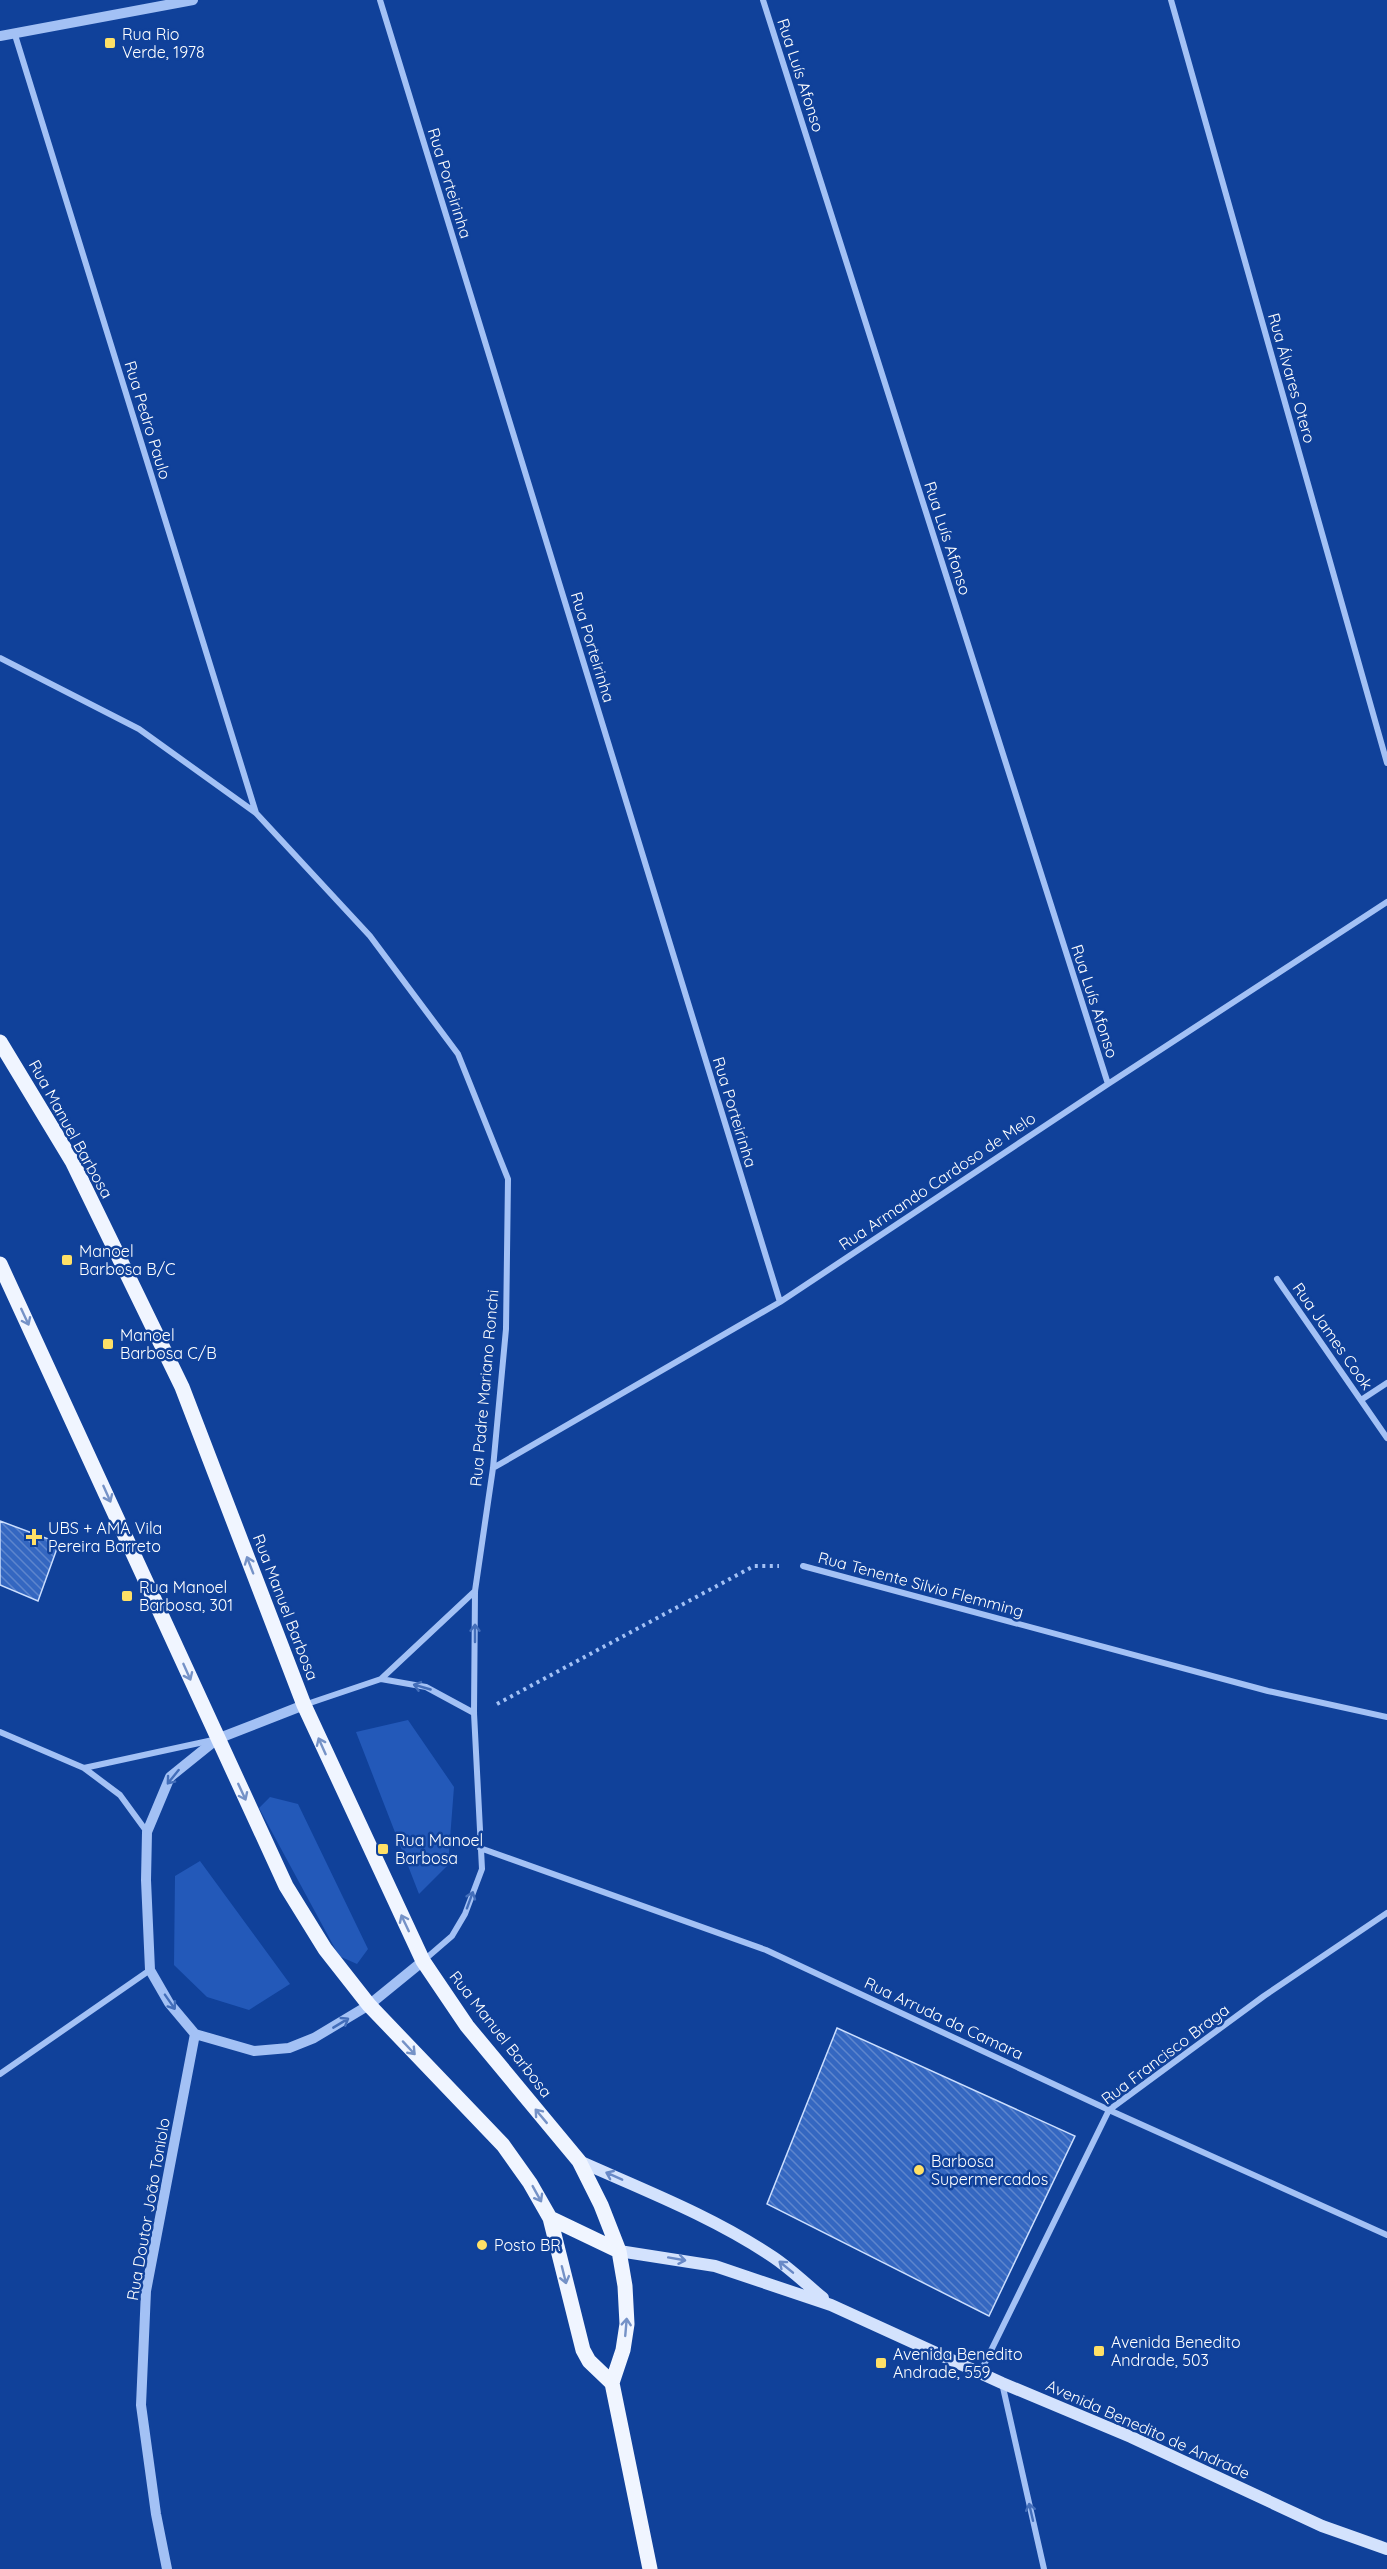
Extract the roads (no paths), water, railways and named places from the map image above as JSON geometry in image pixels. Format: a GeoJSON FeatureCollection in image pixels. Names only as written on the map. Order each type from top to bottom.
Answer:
{"type":"FeatureCollection","features":[{"type":"Feature","properties":{"kind":"main road","name":"Rua Manuel Barbosa"},"geometry":{"type":"LineString","coordinates":[[0,1041],[72,1161],[182,1387],[304,1705],[423,1961],[467,2026],[579,2161],[601,2205],[619,2251],[625,2286],[627,2324],[623,2350],[612,2383]]}},
{"type":"Feature","properties":{"kind":"main road"},"geometry":{"type":"LineString","coordinates":[[0,1264],[286,1886],[326,1949],[369,2005],[503,2145],[530,2182],[549,2218],[583,2350],[589,2361],[612,2383],[650,2569]]}},
{"type":"Feature","properties":{"kind":"main road","name":"Avenida Benedito de Andrade"},"geometry":{"type":"LineString","coordinates":[[579,2161],[672,2202],[774,2257],[831,2305]]}},
{"type":"Feature","properties":{"kind":"main road"},"geometry":{"type":"LineString","coordinates":[[549,2218],[619,2251]]}},
{"type":"Feature","properties":{"kind":"main road","name":"Avenida Benedito de Andrade"},"geometry":{"type":"LineString","coordinates":[[619,2251],[715,2266],[831,2305],[1002,2383],[1131,2437],[1322,2526],[1387,2549]]}},
{"type":"Feature","properties":{"kind":"street"},"geometry":{"type":"LineString","coordinates":[[0,36],[15,35],[171,2],[193,0]]}},
{"type":"Feature","properties":{"kind":"street","name":"Rua Porteirinha"},"geometry":{"type":"LineString","coordinates":[[380,0],[780,1302]]}},
{"type":"Feature","properties":{"kind":"street","name":"Rua Luís Afonso"},"geometry":{"type":"LineString","coordinates":[[763,0],[1108,1084]]}},
{"type":"Feature","properties":{"kind":"street","name":"Rua Álvares Otero"},"geometry":{"type":"LineString","coordinates":[[1171,0],[1387,763]]}},
{"type":"Feature","properties":{"kind":"street","name":"Rua Pedro Paulo"},"geometry":{"type":"LineString","coordinates":[[15,35],[256,813]]}},
{"type":"Feature","properties":{"kind":"street","name":"Rua Padre Mariano Ronchi"},"geometry":{"type":"LineString","coordinates":[[0,658],[139,729],[256,813],[370,936],[458,1054],[508,1179],[506,1329],[493,1468],[475,1591],[474,1713],[482,1869],[465,1914],[452,1936],[423,1961]]}},
{"type":"Feature","properties":{"kind":"street","name":"Rua Armando Cardoso de Melo"},"geometry":{"type":"LineString","coordinates":[[493,1468],[780,1302],[1387,902]]}},
{"type":"Feature","properties":{"kind":"street","name":"Rua James Cook"},"geometry":{"type":"LineString","coordinates":[[1277,1279],[1387,1438]]}},
{"type":"Feature","properties":{"kind":"street"},"geometry":{"type":"LineString","coordinates":[[1361,1400],[1387,1383]]}},
{"type":"Feature","properties":{"kind":"street","name":"Rua Tenente Silvio Flemming"},"geometry":{"type":"LineString","coordinates":[[803,1566],[1269,1691],[1387,1717]]}},
{"type":"Feature","properties":{"kind":"street"},"geometry":{"type":"LineString","coordinates":[[84,1768],[217,1739],[304,1705],[381,1679],[475,1591]]}},
{"type":"Feature","properties":{"kind":"street"},"geometry":{"type":"LineString","coordinates":[[381,1679],[426,1687],[474,1713]]}},
{"type":"Feature","properties":{"kind":"street"},"geometry":{"type":"LineString","coordinates":[[0,1732],[84,1768],[120,1795],[147,1832]]}},
{"type":"Feature","properties":{"kind":"street"},"geometry":{"type":"LineString","coordinates":[[217,1739],[170,1777],[147,1832],[146,1880],[150,1970],[169,2003],[195,2034],[254,2051],[289,2048],[338,2025],[369,2005],[423,1961]]}},
{"type":"Feature","properties":{"kind":"street","name":"Rua Arruda da Camara"},"geometry":{"type":"LineString","coordinates":[[480,1848],[766,1950],[1109,2110],[1387,2235]]}},
{"type":"Feature","properties":{"kind":"street","name":"Rua Francisco Braga"},"geometry":{"type":"LineString","coordinates":[[980,2373],[1109,2110],[1264,1996],[1387,1913]]}},
{"type":"Feature","properties":{"kind":"street"},"geometry":{"type":"LineString","coordinates":[[0,2074],[150,1970]]}},
{"type":"Feature","properties":{"kind":"street","name":"Rua Doutor João Toniolo"},"geometry":{"type":"LineString","coordinates":[[167,2569],[156,2514],[141,2405],[146,2291],[195,2034]]}},
{"type":"Feature","properties":{"kind":"street"},"geometry":{"type":"LineString","coordinates":[[1002,2383],[1044,2569]]}},
{"type":"Feature","properties":{"kind":"place","name":"Rua Rio Verde, 1978"},"geometry":{"type":"Point","coordinates":[110,43]}},
{"type":"Feature","properties":{"kind":"place","name":"Manoel Barbosa B/C"},"geometry":{"type":"Point","coordinates":[67,1260]}},
{"type":"Feature","properties":{"kind":"place","name":"Manoel Barbosa C/B"},"geometry":{"type":"Point","coordinates":[108,1344]}},
{"type":"Feature","properties":{"kind":"place","name":"UBS + AMA Vila Pereira Barreto"},"geometry":{"type":"Point","coordinates":[34,1537]}},
{"type":"Feature","properties":{"kind":"place","name":"Rua Manoel Barbosa, 301"},"geometry":{"type":"Point","coordinates":[127,1596]}},
{"type":"Feature","properties":{"kind":"place","name":"Rua Manoel Barbosa"},"geometry":{"type":"Point","coordinates":[383,1849]}},
{"type":"Feature","properties":{"kind":"place","name":"Barbosa Supermercados"},"geometry":{"type":"Point","coordinates":[919,2170]}},
{"type":"Feature","properties":{"kind":"place","name":"Posto BR"},"geometry":{"type":"Point","coordinates":[482,2245]}},
{"type":"Feature","properties":{"kind":"place","name":"Avenida Benedito Andrade, 503"},"geometry":{"type":"Point","coordinates":[1099,2351]}},
{"type":"Feature","properties":{"kind":"place","name":"Avenida Benedito Andrade, 559"},"geometry":{"type":"Point","coordinates":[881,2363]}}]}
